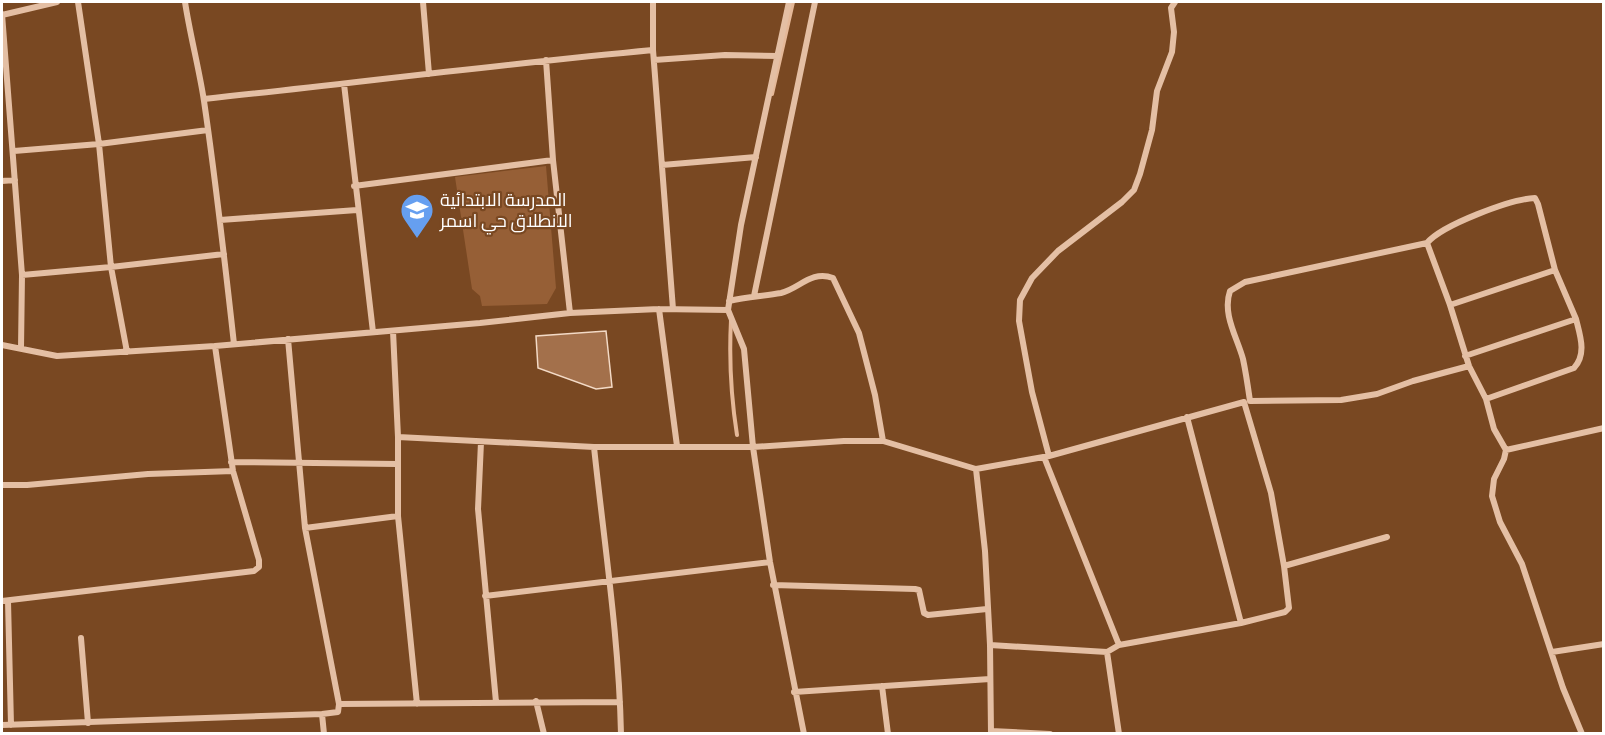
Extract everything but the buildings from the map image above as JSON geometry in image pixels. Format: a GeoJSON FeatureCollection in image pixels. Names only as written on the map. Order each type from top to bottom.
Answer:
{"type":"FeatureCollection","features":[{"type":"Feature","properties":{"kind":"street"},"geometry":{"type":"LineString","coordinates":[[21,348],[22,275],[14,151],[4,70],[2,14],[57,2]]}},
{"type":"Feature","properties":{"kind":"street"},"geometry":{"type":"LineString","coordinates":[[78,2],[99,144],[111,267],[127,352]]}},
{"type":"Feature","properties":{"kind":"street"},"geometry":{"type":"LineString","coordinates":[[185,2],[204,99],[234,344]]}},
{"type":"Feature","properties":{"kind":"street"},"geometry":{"type":"LineString","coordinates":[[423,2],[429,74]]}},
{"type":"Feature","properties":{"kind":"street"},"geometry":{"type":"LineString","coordinates":[[653,2],[653,50],[673,309]]}},
{"type":"Feature","properties":{"kind":"street"},"geometry":{"type":"LineString","coordinates":[[789,2],[741,225],[728,310],[744,349],[753,447],[773,585],[804,734]]}},
{"type":"Feature","properties":{"kind":"street"},"geometry":{"type":"LineString","coordinates":[[754,296],[815,2]]}},
{"type":"Feature","properties":{"kind":"street"},"geometry":{"type":"LineString","coordinates":[[1119,645],[1046,456],[1019,321],[1020,300],[1032,278],[1058,251],[1122,202],[1134,190],[1152,130],[1158,91],[1172,52],[1174,32],[1171,8],[1175,2]]}},
{"type":"Feature","properties":{"kind":"street"},"geometry":{"type":"LineString","coordinates":[[204,99],[653,50]]}},
{"type":"Feature","properties":{"kind":"street"},"geometry":{"type":"LineString","coordinates":[[654,60],[725,55],[778,56]]}},
{"type":"Feature","properties":{"kind":"street"},"geometry":{"type":"LineString","coordinates":[[546,60],[553,160],[570,314]]}},
{"type":"Feature","properties":{"kind":"street"},"geometry":{"type":"LineString","coordinates":[[344,84],[354,186],[373,332]]}},
{"type":"Feature","properties":{"kind":"street"},"geometry":{"type":"LineString","coordinates":[[14,151],[99,144],[208,130]]}},
{"type":"Feature","properties":{"kind":"street"},"geometry":{"type":"LineString","coordinates":[[662,165],[756,157]]}},
{"type":"Feature","properties":{"kind":"street"},"geometry":{"type":"LineString","coordinates":[[354,186],[553,160]]}},
{"type":"Feature","properties":{"kind":"street"},"geometry":{"type":"LineString","coordinates":[[2,181],[15,180]]}},
{"type":"Feature","properties":{"kind":"street"},"geometry":{"type":"LineString","coordinates":[[990,645],[1107,652],[1119,645],[1241,623],[1285,612],[1289,608],[1272,493],[1247,402],[1243,360],[1228,315],[1227,300],[1230,291],[1245,282],[1427,243],[1433,235],[1484,212],[1535,198],[1556,270],[1576,319],[1581,356],[1574,368],[1485,399]]}},
{"type":"Feature","properties":{"kind":"street"},"geometry":{"type":"LineString","coordinates":[[220,220],[357,210]]}},
{"type":"Feature","properties":{"kind":"street"},"geometry":{"type":"LineString","coordinates":[[1427,243],[1450,305],[1468,366],[1485,399],[1494,429],[1506,450],[1494,479],[1492,496],[1500,522],[1522,564],[1563,688],[1582,734]]}},
{"type":"Feature","properties":{"kind":"street"},"geometry":{"type":"LineString","coordinates":[[22,275],[224,254]]}},
{"type":"Feature","properties":{"kind":"street"},"geometry":{"type":"LineString","coordinates":[[1450,305],[1556,270]]}},
{"type":"Feature","properties":{"kind":"street"},"geometry":{"type":"LineString","coordinates":[[729,301],[785,292],[801,281],[816,277],[833,278],[859,333],[875,395],[883,441]]}},
{"type":"Feature","properties":{"kind":"street"},"geometry":{"type":"LineString","coordinates":[[2,345],[57,356],[215,346],[570,314],[659,309],[728,310]]}},
{"type":"Feature","properties":{"kind":"street"},"geometry":{"type":"LineString","coordinates":[[659,309],[677,446]]}},
{"type":"Feature","properties":{"kind":"street"},"geometry":{"type":"LineString","coordinates":[[1466,356],[1576,319]]}},
{"type":"Feature","properties":{"kind":"street"},"geometry":{"type":"LineString","coordinates":[[393,331],[398,437],[398,516],[417,704]]}},
{"type":"Feature","properties":{"kind":"street"},"geometry":{"type":"LineString","coordinates":[[2,725],[338,712],[339,704],[305,528],[288,339]]}},
{"type":"Feature","properties":{"kind":"street"},"geometry":{"type":"LineString","coordinates":[[10,725],[5,601],[73,591],[254,572],[259,567],[259,560],[232,471],[215,346]]}},
{"type":"Feature","properties":{"kind":"street"},"geometry":{"type":"LineString","coordinates":[[398,437],[594,447],[753,447],[883,441],[976,470],[1046,456],[1247,402],[1341,400],[1377,394],[1413,381],[1468,366]]}},
{"type":"Feature","properties":{"kind":"street"},"geometry":{"type":"LineString","coordinates":[[1187,417],[1241,623]]}},
{"type":"Feature","properties":{"kind":"street"},"geometry":{"type":"LineString","coordinates":[[1506,450],[1604,428]]}},
{"type":"Feature","properties":{"kind":"street"},"geometry":{"type":"LineString","coordinates":[[481,442],[478,509],[496,702]]}},
{"type":"Feature","properties":{"kind":"street"},"geometry":{"type":"LineString","coordinates":[[594,447],[609,581],[621,734]]}},
{"type":"Feature","properties":{"kind":"street"},"geometry":{"type":"LineString","coordinates":[[231,462],[398,464]]}},
{"type":"Feature","properties":{"kind":"street"},"geometry":{"type":"LineString","coordinates":[[976,470],[985,551],[990,645],[991,732],[1050,734]]}},
{"type":"Feature","properties":{"kind":"street"},"geometry":{"type":"LineString","coordinates":[[2,485],[27,485],[148,474],[232,471]]}},
{"type":"Feature","properties":{"kind":"street"},"geometry":{"type":"LineString","coordinates":[[305,528],[398,516]]}},
{"type":"Feature","properties":{"kind":"street"},"geometry":{"type":"LineString","coordinates":[[1284,566],[1387,537]]}},
{"type":"Feature","properties":{"kind":"street"},"geometry":{"type":"LineString","coordinates":[[485,596],[770,562]]}},
{"type":"Feature","properties":{"kind":"street"},"geometry":{"type":"LineString","coordinates":[[773,585],[915,589],[920,590],[924,614],[928,615],[987,609]]}},
{"type":"Feature","properties":{"kind":"street"},"geometry":{"type":"LineString","coordinates":[[81,638],[88,723]]}},
{"type":"Feature","properties":{"kind":"street"},"geometry":{"type":"LineString","coordinates":[[1552,652],[1604,644]]}},
{"type":"Feature","properties":{"kind":"street"},"geometry":{"type":"LineString","coordinates":[[1107,652],[1119,734]]}},
{"type":"Feature","properties":{"kind":"street"},"geometry":{"type":"LineString","coordinates":[[794,692],[990,679]]}},
{"type":"Feature","properties":{"kind":"street"},"geometry":{"type":"LineString","coordinates":[[882,686],[888,734]]}},
{"type":"Feature","properties":{"kind":"street"},"geometry":{"type":"LineString","coordinates":[[536,701],[544,734]]}},
{"type":"Feature","properties":{"kind":"street"},"geometry":{"type":"LineString","coordinates":[[339,704],[620,702]]}},
{"type":"Feature","properties":{"kind":"street"},"geometry":{"type":"LineString","coordinates":[[322,714],[324,734]]}},
{"type":"Feature","properties":{"kind":"shaded area"},"geometry":{"type":"Polygon","coordinates":[[[546,166],[556,288],[547,304],[482,306],[480,296],[472,289],[455,177],[546,166]]]}},
{"type":"Feature","properties":{"kind":"waterway"},"geometry":{"type":"LineString","coordinates":[[772,94],[793,2]]}},
{"type":"Feature","properties":{"kind":"waterway"},"geometry":{"type":"LineString","coordinates":[[731,320],[731,378],[737,435]]}},
{"type":"Feature","properties":{"kind":"place","name":"المدرسة الابتدائية الانطلاق حي اسمر"},"geometry":{"type":"Point","coordinates":[417,239]}}]}
